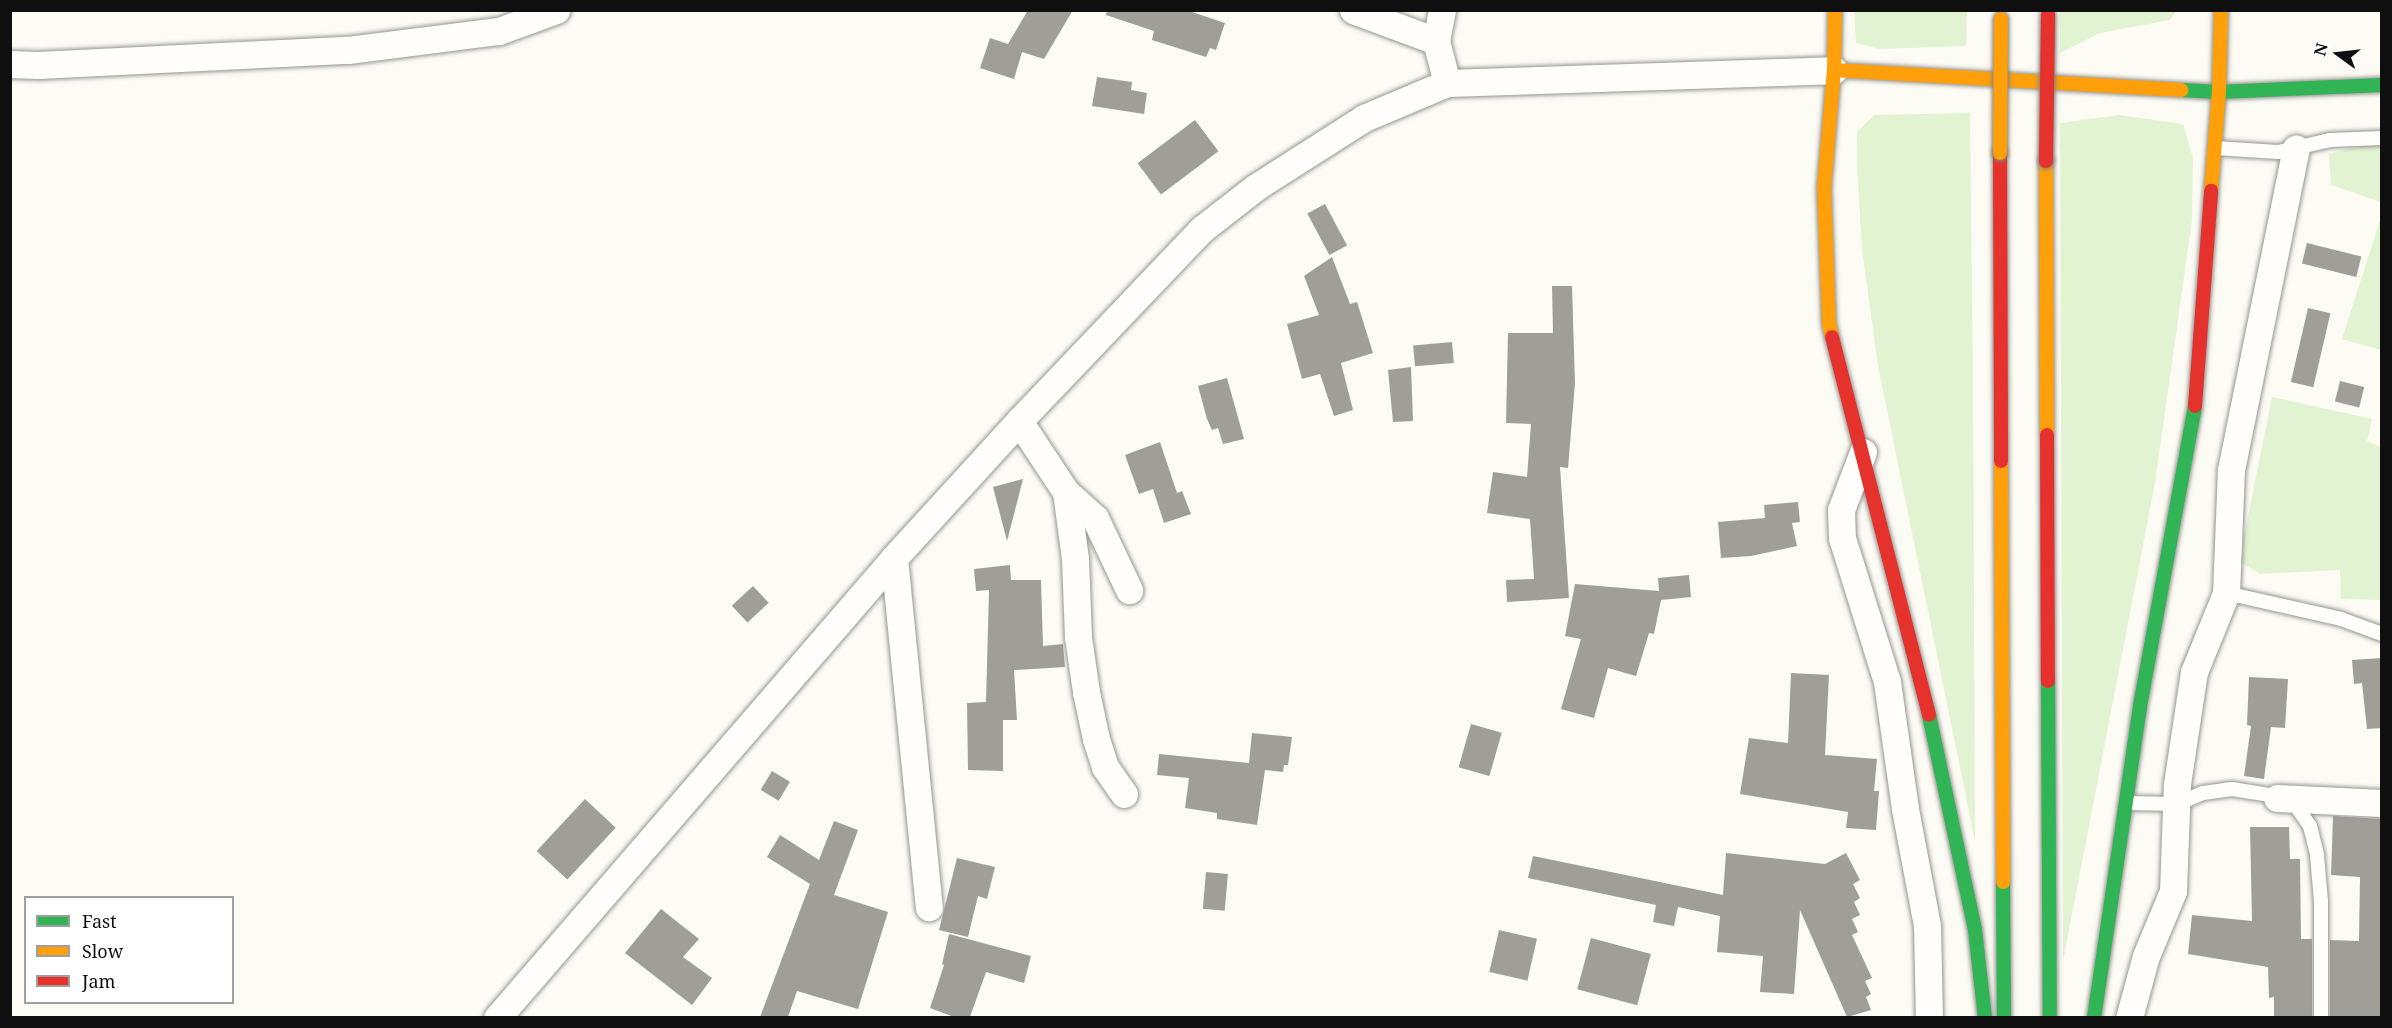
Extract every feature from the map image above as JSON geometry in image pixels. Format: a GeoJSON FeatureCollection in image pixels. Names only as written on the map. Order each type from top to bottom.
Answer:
{"type":"FeatureCollection","features":[{"type":"Feature","properties":{"kind":"main road"},"geometry":{"type":"LineString","coordinates":[[1835,10],[1834,70],[1824,188],[1829,324],[1924,692],[1975,930],[1985,1017]]}},
{"type":"Feature","properties":{"kind":"main road"},"geometry":{"type":"LineString","coordinates":[[2094,1017],[2140,706],[2194,418],[2219,92],[2221,10]]}},
{"type":"Feature","properties":{"kind":"main road"},"geometry":{"type":"LineString","coordinates":[[2048,13],[2046,161],[2050,1017]]}},
{"type":"Feature","properties":{"kind":"main road"},"geometry":{"type":"LineString","coordinates":[[2001,15],[2004,1017]]}},
{"type":"Feature","properties":{"kind":"main road"},"geometry":{"type":"LineString","coordinates":[[1834,70],[2219,92],[2382,85]]}},
{"type":"Feature","properties":{"kind":"street"},"geometry":{"type":"LineString","coordinates":[[10,63],[38,65],[348,50],[499,31],[556,10]]}},
{"type":"Feature","properties":{"kind":"street"},"geometry":{"type":"LineString","coordinates":[[1353,10],[1436,41]]}},
{"type":"Feature","properties":{"kind":"street"},"geometry":{"type":"LineString","coordinates":[[1442,10],[1436,41],[1447,83]]}},
{"type":"Feature","properties":{"kind":"street"},"geometry":{"type":"LineString","coordinates":[[10,56],[38,65]]}},
{"type":"Feature","properties":{"kind":"street"},"geometry":{"type":"LineString","coordinates":[[497,1017],[894,558],[1019,421],[1202,229],[1256,187],[1364,118],[1447,83],[1834,70]]}},
{"type":"Feature","properties":{"kind":"street"},"geometry":{"type":"LineString","coordinates":[[2129,1017],[2146,956],[2173,891],[2177,804],[2194,672],[2226,593],[2231,470],[2296,148]]}},
{"type":"Feature","properties":{"kind":"street"},"geometry":{"type":"LineString","coordinates":[[1019,421],[1066,492],[1095,518],[1129,590]]}},
{"type":"Feature","properties":{"kind":"street"},"geometry":{"type":"LineString","coordinates":[[1863,452],[1841,510],[1842,538],[1887,682],[1905,809],[1927,925],[1929,1017]]}},
{"type":"Feature","properties":{"kind":"street"},"geometry":{"type":"LineString","coordinates":[[1066,492],[1075,559],[1078,638],[1086,692],[1096,739],[1105,767],[1124,794]]}},
{"type":"Feature","properties":{"kind":"street"},"geometry":{"type":"LineString","coordinates":[[894,558],[929,907]]}},
{"type":"Feature","properties":{"kind":"street"},"geometry":{"type":"LineString","coordinates":[[2277,798],[2382,803]]}},
{"type":"Feature","properties":{"kind":"lane"},"geometry":{"type":"LineString","coordinates":[[2215,148],[2278,152],[2330,140],[2382,138]]}},
{"type":"Feature","properties":{"kind":"lane"},"geometry":{"type":"LineString","coordinates":[[2226,593],[2341,619],[2382,634]]}},
{"type":"Feature","properties":{"kind":"lane"},"geometry":{"type":"LineString","coordinates":[[2126,803],[2177,804],[2203,793],[2232,789],[2277,798],[2296,806],[2310,826],[2317,855],[2321,902],[2321,1017]]}},
{"type":"Feature","properties":{"kind":"green space"},"geometry":{"type":"Polygon","coordinates":[[[1854,11],[1967,11],[1966,46],[1879,49],[1856,43],[1854,11]]]}},
{"type":"Feature","properties":{"kind":"green space"},"geometry":{"type":"Polygon","coordinates":[[[2060,11],[2176,11],[2170,20],[2100,33],[2060,53],[2060,11]]]}},
{"type":"Feature","properties":{"kind":"green space"},"geometry":{"type":"Polygon","coordinates":[[[1970,113],[1975,841],[1878,366],[1862,249],[1857,166],[1857,132],[1874,115],[1970,113]]]}},
{"type":"Feature","properties":{"kind":"green space"},"geometry":{"type":"Polygon","coordinates":[[[2119,115],[2183,124],[2193,158],[2192,220],[2155,483],[2063,961],[2060,123],[2119,115]]]}},
{"type":"Feature","properties":{"kind":"green space"},"geometry":{"type":"Polygon","coordinates":[[[2372,143],[2381,145],[2381,202],[2331,185],[2329,154],[2372,143]]]}},
{"type":"Feature","properties":{"kind":"green space"},"geometry":{"type":"Polygon","coordinates":[[[2381,217],[2381,350],[2342,339],[2381,217]]]}},
{"type":"Feature","properties":{"kind":"green space"},"geometry":{"type":"Polygon","coordinates":[[[2272,397],[2372,419],[2367,441],[2381,447],[2381,600],[2341,599],[2340,570],[2260,574],[2239,561],[2272,397]]]}},
{"type":"Feature","properties":{"kind":"building"},"geometry":{"type":"Polygon","coordinates":[[[1028,10],[1073,10],[1044,59],[1022,52],[1014,79],[980,68],[990,38],[1008,44],[1028,10]]]}},
{"type":"Feature","properties":{"kind":"building"},"geometry":{"type":"Polygon","coordinates":[[[1107,10],[1186,10],[1225,23],[1216,50],[1210,48],[1206,57],[1152,40],[1154,31],[1106,15],[1107,10]]]}},
{"type":"Feature","properties":{"kind":"building"},"geometry":{"type":"Polygon","coordinates":[[[1097,77],[1132,82],[1131,90],[1147,93],[1144,114],[1092,106],[1097,77]]]}},
{"type":"Feature","properties":{"kind":"building"},"geometry":{"type":"Polygon","coordinates":[[[1195,120],[1218,151],[1161,194],[1137,163],[1195,120]]]}},
{"type":"Feature","properties":{"kind":"building"},"geometry":{"type":"Polygon","coordinates":[[[1325,204],[1347,245],[1329,255],[1307,213],[1325,204]]]}},
{"type":"Feature","properties":{"kind":"building"},"geometry":{"type":"Polygon","coordinates":[[[2307,243],[2361,257],[2356,277],[2302,263],[2307,243]]]}},
{"type":"Feature","properties":{"kind":"building"},"geometry":{"type":"Polygon","coordinates":[[[1332,257],[1350,304],[1357,302],[1373,353],[1341,363],[1353,410],[1334,416],[1320,374],[1302,379],[1287,324],[1319,315],[1304,276],[1332,257]]]}},
{"type":"Feature","properties":{"kind":"building"},"geometry":{"type":"Polygon","coordinates":[[[1552,286],[1572,286],[1575,383],[1568,468],[1560,467],[1569,598],[1507,602],[1506,580],[1534,579],[1530,519],[1487,513],[1493,472],[1527,477],[1531,424],[1506,423],[1508,333],[1553,333],[1552,286]]]}},
{"type":"Feature","properties":{"kind":"building"},"geometry":{"type":"Polygon","coordinates":[[[2308,308],[2330,313],[2313,387],[2291,382],[2308,308]]]}},
{"type":"Feature","properties":{"kind":"building"},"geometry":{"type":"Polygon","coordinates":[[[1452,342],[1454,363],[1415,366],[1413,345],[1452,342]]]}},
{"type":"Feature","properties":{"kind":"building"},"geometry":{"type":"Polygon","coordinates":[[[1411,367],[1413,421],[1393,422],[1388,370],[1411,367]]]}},
{"type":"Feature","properties":{"kind":"building"},"geometry":{"type":"Polygon","coordinates":[[[1227,378],[1244,439],[1223,444],[1218,428],[1212,430],[1207,419],[1198,386],[1227,378]]]}},
{"type":"Feature","properties":{"kind":"building"},"geometry":{"type":"Polygon","coordinates":[[[2340,381],[2364,387],[2359,407],[2335,401],[2340,381]]]}},
{"type":"Feature","properties":{"kind":"building"},"geometry":{"type":"Polygon","coordinates":[[[1160,442],[1177,493],[1182,491],[1191,514],[1164,523],[1153,489],[1139,494],[1125,455],[1160,442]]]}},
{"type":"Feature","properties":{"kind":"building"},"geometry":{"type":"Polygon","coordinates":[[[1023,479],[1007,541],[993,487],[1023,479]]]}},
{"type":"Feature","properties":{"kind":"building"},"geometry":{"type":"Polygon","coordinates":[[[1798,502],[1800,522],[1792,523],[1797,546],[1751,556],[1721,558],[1718,522],[1765,518],[1764,505],[1798,502]]]}},
{"type":"Feature","properties":{"kind":"building"},"geometry":{"type":"Polygon","coordinates":[[[1010,565],[1011,580],[1041,580],[1043,646],[1063,644],[1065,667],[1014,670],[1017,720],[1003,720],[1003,771],[968,770],[967,703],[986,702],[989,590],[976,591],[974,569],[1010,565]]]}},
{"type":"Feature","properties":{"kind":"building"},"geometry":{"type":"Polygon","coordinates":[[[1689,575],[1691,597],[1661,600],[1654,634],[1649,633],[1636,676],[1608,668],[1594,718],[1561,709],[1581,639],[1565,636],[1575,584],[1659,591],[1658,578],[1689,575]]]}},
{"type":"Feature","properties":{"kind":"building"},"geometry":{"type":"Polygon","coordinates":[[[753,586],[769,603],[747,623],[732,606],[753,586]]]}},
{"type":"Feature","properties":{"kind":"building"},"geometry":{"type":"Polygon","coordinates":[[[2382,658],[2382,728],[2367,729],[2362,683],[2354,684],[2352,660],[2382,658]]]}},
{"type":"Feature","properties":{"kind":"building"},"geometry":{"type":"Polygon","coordinates":[[[1791,673],[1829,675],[1825,755],[1877,759],[1874,791],[1879,791],[1876,830],[1846,828],[1848,812],[1740,794],[1749,738],[1788,743],[1791,673]]]}},
{"type":"Feature","properties":{"kind":"building"},"geometry":{"type":"Polygon","coordinates":[[[2249,677],[2288,679],[2285,728],[2271,727],[2264,779],[2244,776],[2251,726],[2247,725],[2249,677]]]}},
{"type":"Feature","properties":{"kind":"building"},"geometry":{"type":"Polygon","coordinates":[[[1471,724],[1502,733],[1489,776],[1459,767],[1471,724]]]}},
{"type":"Feature","properties":{"kind":"building"},"geometry":{"type":"Polygon","coordinates":[[[1252,733],[1292,737],[1288,765],[1284,765],[1283,772],[1265,770],[1257,825],[1217,819],[1217,813],[1185,808],[1189,778],[1157,775],[1159,754],[1249,763],[1252,733]]]}},
{"type":"Feature","properties":{"kind":"building"},"geometry":{"type":"Polygon","coordinates":[[[772,771],[790,782],[779,801],[761,790],[772,771]]]}},
{"type":"Feature","properties":{"kind":"building"},"geometry":{"type":"Polygon","coordinates":[[[585,799],[616,828],[567,880],[537,851],[585,799]]]}},
{"type":"Feature","properties":{"kind":"building"},"geometry":{"type":"Polygon","coordinates":[[[2333,816],[2382,819],[2382,1017],[2330,1017],[2330,940],[2359,941],[2360,877],[2331,875],[2333,816]]]}},
{"type":"Feature","properties":{"kind":"building"},"geometry":{"type":"Polygon","coordinates":[[[834,821],[858,830],[834,895],[888,912],[858,1009],[797,991],[788,1017],[760,1017],[810,884],[767,857],[780,835],[819,860],[834,821]]]}},
{"type":"Feature","properties":{"kind":"building"},"geometry":{"type":"Polygon","coordinates":[[[2250,827],[2289,827],[2290,859],[2300,859],[2301,939],[2312,939],[2312,1017],[2274,1017],[2274,997],[2269,998],[2268,967],[2188,954],[2192,915],[2252,921],[2250,827]]]}},
{"type":"Feature","properties":{"kind":"building"},"geometry":{"type":"Polygon","coordinates":[[[1726,853],[1825,864],[1846,853],[1860,880],[1853,884],[1860,898],[1854,902],[1860,915],[1852,919],[1858,932],[1852,935],[1872,978],[1865,981],[1871,994],[1866,997],[1871,1010],[1847,1017],[1800,910],[1794,994],[1760,992],[1763,956],[1717,952],[1720,916],[1678,907],[1674,926],[1653,922],[1656,905],[1528,878],[1533,856],[1723,895],[1726,853]]]}},
{"type":"Feature","properties":{"kind":"building"},"geometry":{"type":"Polygon","coordinates":[[[957,858],[995,867],[987,899],[978,896],[968,937],[939,930],[957,858]]]}},
{"type":"Feature","properties":{"kind":"building"},"geometry":{"type":"Polygon","coordinates":[[[1206,872],[1228,874],[1225,911],[1203,909],[1206,872]]]}},
{"type":"Feature","properties":{"kind":"building"},"geometry":{"type":"Polygon","coordinates":[[[661,909],[699,939],[683,957],[712,978],[692,1005],[625,953],[661,909]]]}},
{"type":"Feature","properties":{"kind":"building"},"geometry":{"type":"Polygon","coordinates":[[[1499,930],[1537,939],[1527,981],[1489,972],[1499,930]]]}},
{"type":"Feature","properties":{"kind":"building"},"geometry":{"type":"Polygon","coordinates":[[[949,934],[1031,956],[1024,983],[986,972],[970,1017],[954,1017],[930,1008],[944,965],[942,964],[949,934]]]}},
{"type":"Feature","properties":{"kind":"building"},"geometry":{"type":"Polygon","coordinates":[[[1591,938],[1651,954],[1637,1005],[1577,989],[1591,938]]]}},
{"type":"Feature","properties":{"kind":"traffic: fast"},"geometry":{"type":"LineString","coordinates":[[2181,90],[2219,92],[2382,85]]}},
{"type":"Feature","properties":{"kind":"traffic: fast"},"geometry":{"type":"LineString","coordinates":[[2094,1018],[2140,706],[2195,406]]}},
{"type":"Feature","properties":{"kind":"traffic: fast"},"geometry":{"type":"LineString","coordinates":[[2048,681],[2050,1018]]}},
{"type":"Feature","properties":{"kind":"traffic: fast"},"geometry":{"type":"LineString","coordinates":[[1929,715],[1975,930],[1985,1018]]}},
{"type":"Feature","properties":{"kind":"traffic: fast"},"geometry":{"type":"LineString","coordinates":[[2003,882],[2004,1018]]}},
{"type":"Feature","properties":{"kind":"traffic: slow"},"geometry":{"type":"LineString","coordinates":[[1832,337],[1829,324],[1824,188],[1834,70],[1835,10]]}},
{"type":"Feature","properties":{"kind":"traffic: slow"},"geometry":{"type":"LineString","coordinates":[[2211,191],[2219,92],[2221,10]]}},
{"type":"Feature","properties":{"kind":"traffic: slow"},"geometry":{"type":"LineString","coordinates":[[2000,153],[2001,19]]}},
{"type":"Feature","properties":{"kind":"traffic: slow"},"geometry":{"type":"LineString","coordinates":[[1834,70],[2181,90]]}},
{"type":"Feature","properties":{"kind":"traffic: slow"},"geometry":{"type":"LineString","coordinates":[[2046,161],[2047,435]]}},
{"type":"Feature","properties":{"kind":"traffic: slow"},"geometry":{"type":"LineString","coordinates":[[2001,461],[2003,882]]}},
{"type":"Feature","properties":{"kind":"traffic: jam"},"geometry":{"type":"LineString","coordinates":[[2046,161],[2048,15]]}},
{"type":"Feature","properties":{"kind":"traffic: jam"},"geometry":{"type":"LineString","coordinates":[[2000,153],[2001,461]]}},
{"type":"Feature","properties":{"kind":"traffic: jam"},"geometry":{"type":"LineString","coordinates":[[2195,406],[2211,191]]}},
{"type":"Feature","properties":{"kind":"traffic: jam"},"geometry":{"type":"LineString","coordinates":[[1832,337],[1929,715]]}},
{"type":"Feature","properties":{"kind":"traffic: jam"},"geometry":{"type":"LineString","coordinates":[[2047,435],[2048,681]]}}]}
